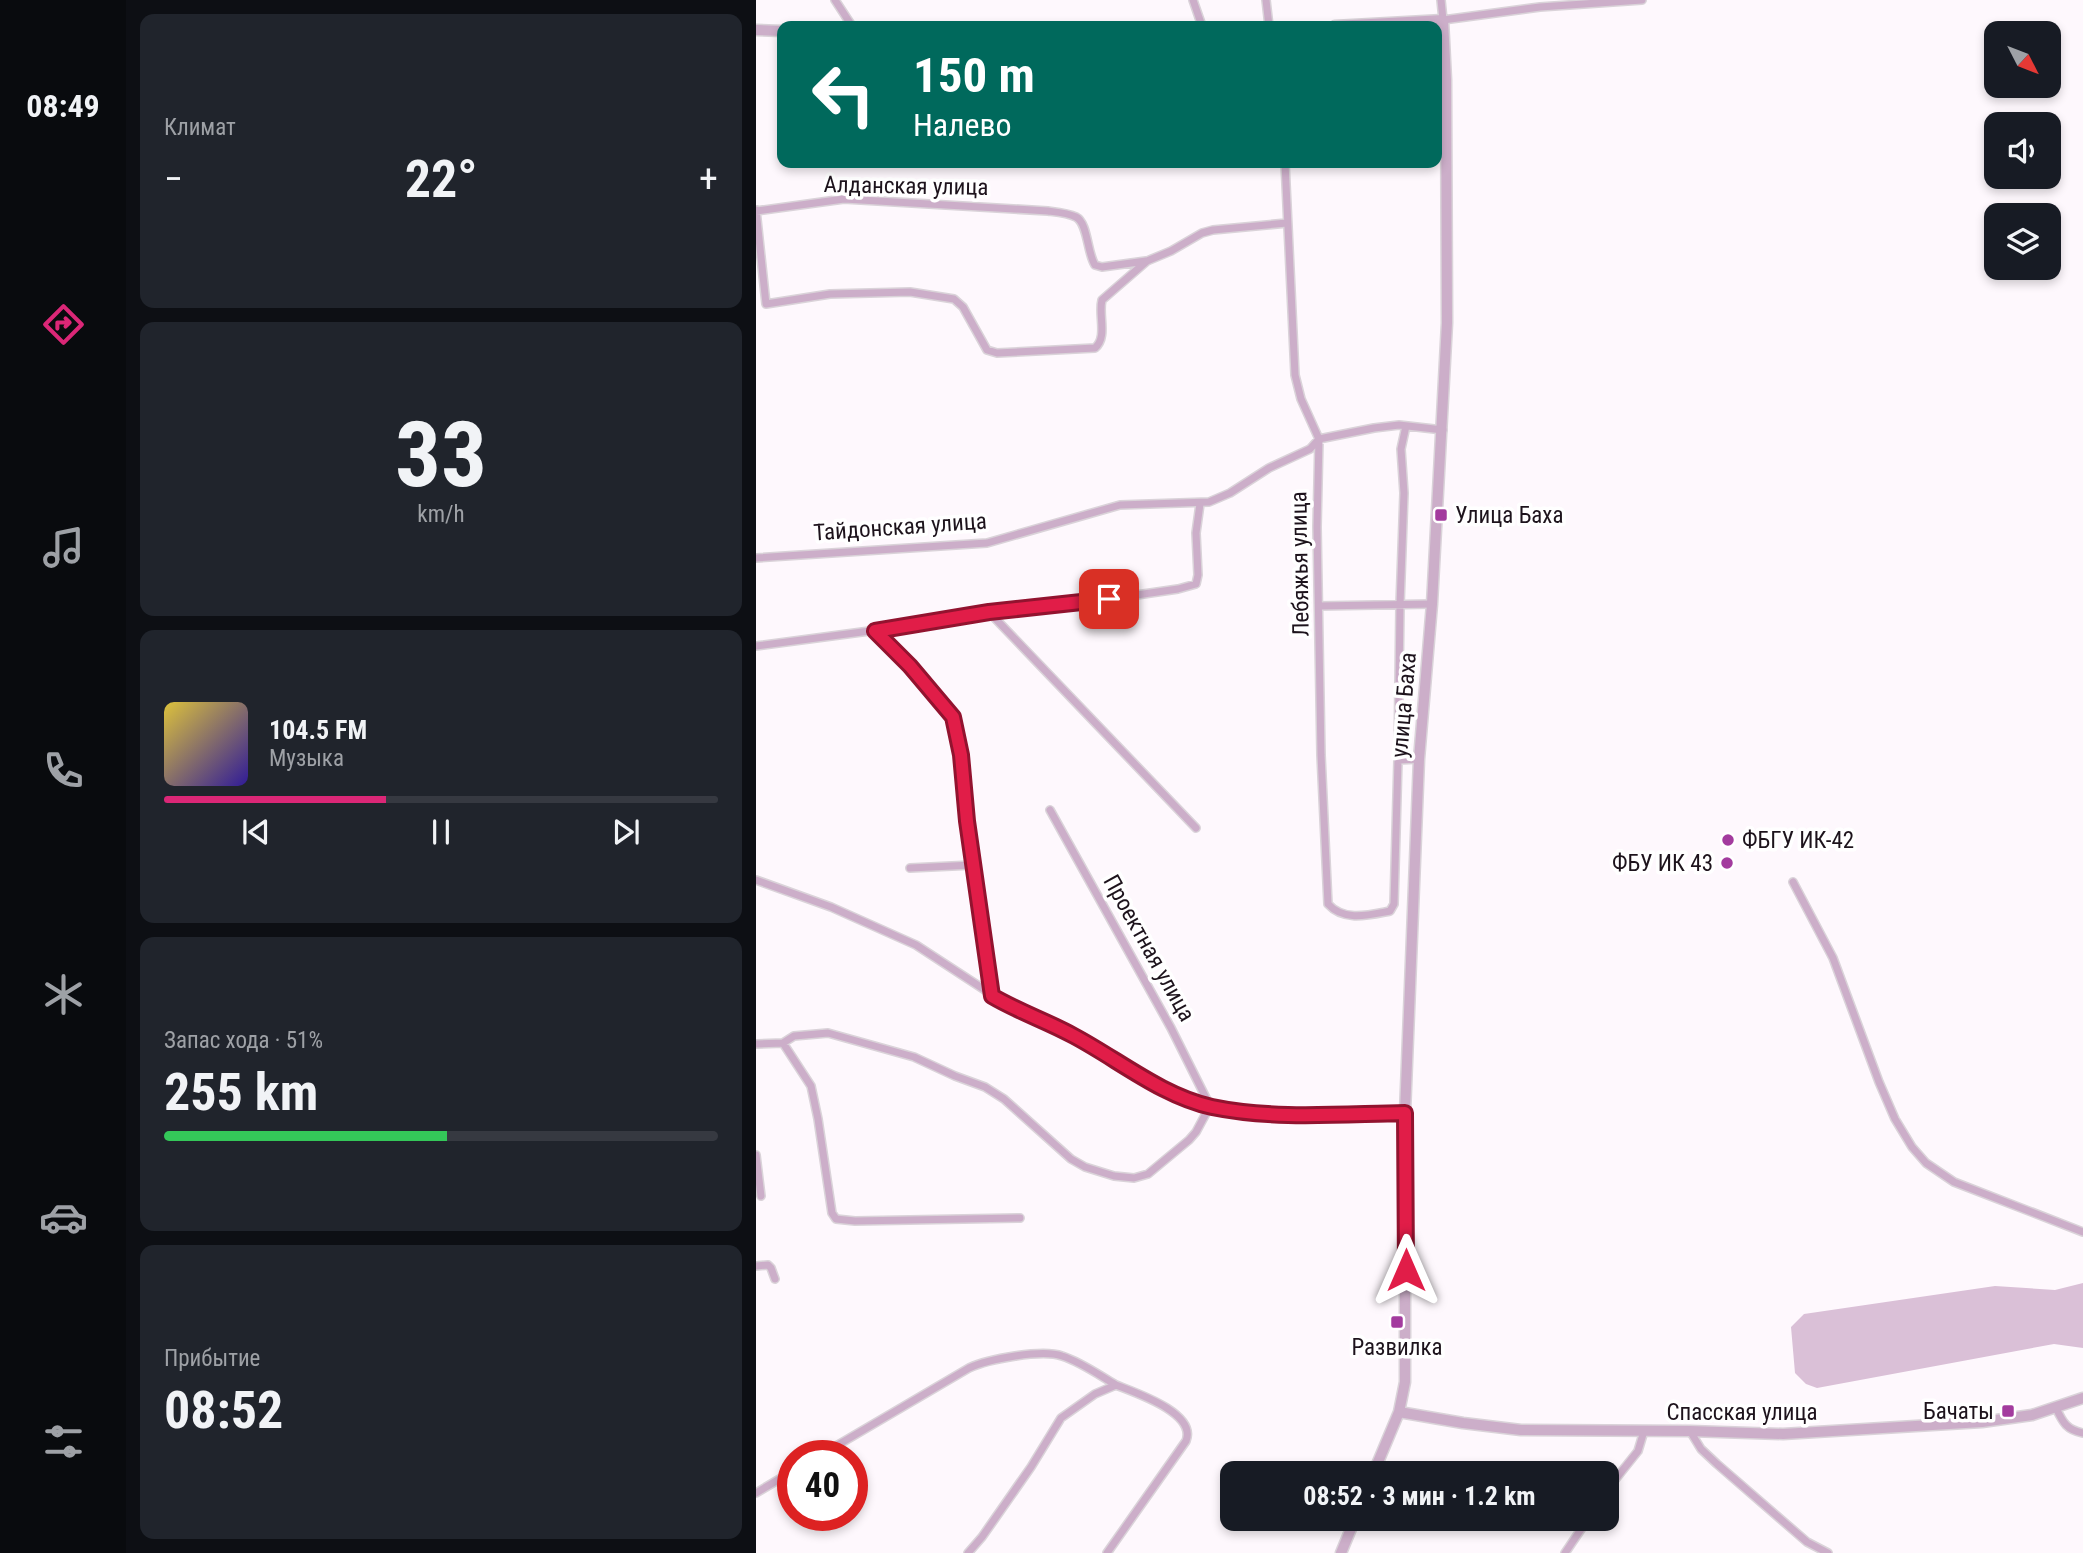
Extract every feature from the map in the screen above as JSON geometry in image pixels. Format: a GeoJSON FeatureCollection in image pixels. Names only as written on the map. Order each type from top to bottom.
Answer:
{"type":"FeatureCollection","features":[{"type":"Feature","properties":{"kind":"street"},"geometry":{"type":"LineString","coordinates":[[835,0],[849,21]]}},
{"type":"Feature","properties":{"kind":"street"},"geometry":{"type":"LineString","coordinates":[[1193,0],[1200,21]]}},
{"type":"Feature","properties":{"kind":"street"},"geometry":{"type":"LineString","coordinates":[[1266,0],[1268,21]]}},
{"type":"Feature","properties":{"kind":"street","name":"улица Баха"},"geometry":{"type":"LineString","coordinates":[[1378,1461],[1399,1412],[1405,1382],[1405,1113],[1419,759],[1432,604],[1447,323],[1446,80],[1441,0]]}},
{"type":"Feature","properties":{"kind":"street"},"geometry":{"type":"LineString","coordinates":[[1425,21],[1540,4],[1642,0]]}},
{"type":"Feature","properties":{"kind":"street"},"geometry":{"type":"LineString","coordinates":[[756,30],[777,31]]}},
{"type":"Feature","properties":{"kind":"street","name":"Лебяжья улица"},"geometry":{"type":"LineString","coordinates":[[1285,168],[1295,375],[1301,399],[1318,439],[1321,755],[1328,904],[1335,912],[1354,916],[1390,911],[1395,904],[1398,760]]}},
{"type":"Feature","properties":{"kind":"street","name":"Алданская улица"},"geometry":{"type":"LineString","coordinates":[[756,211],[844,199],[1048,211],[1074,216],[1081,221],[1095,265],[1102,267],[1147,261]]}},
{"type":"Feature","properties":{"kind":"street"},"geometry":{"type":"LineString","coordinates":[[756,211],[766,304],[830,295],[910,292],[954,299],[959,302],[990,352],[997,353],[1095,348],[1102,340],[1102,300],[1147,261],[1213,230],[1287,223]]}},
{"type":"Feature","properties":{"kind":"street"},"geometry":{"type":"LineString","coordinates":[[1406,426],[1401,449],[1404,493],[1398,760],[1419,759]]}},
{"type":"Feature","properties":{"kind":"street","name":"Тайдонская улица"},"geometry":{"type":"LineString","coordinates":[[756,558],[987,542],[1120,505],[1200,504],[1230,493],[1269,468],[1310,449],[1318,439],[1374,428],[1406,426],[1443,430]]}},
{"type":"Feature","properties":{"kind":"street"},"geometry":{"type":"LineString","coordinates":[[756,646],[875,631],[989,612],[1109,599],[1196,584],[1196,533],[1200,504]]}},
{"type":"Feature","properties":{"kind":"street"},"geometry":{"type":"LineString","coordinates":[[1319,606],[1432,604]]}},
{"type":"Feature","properties":{"kind":"street"},"geometry":{"type":"LineString","coordinates":[[989,612],[1196,828]]}},
{"type":"Feature","properties":{"kind":"street"},"geometry":{"type":"LineString","coordinates":[[875,631],[910,666],[953,717],[961,755],[973,865],[992,996]]}},
{"type":"Feature","properties":{"kind":"street","name":"Проектная улица"},"geometry":{"type":"LineString","coordinates":[[1050,810],[1171,1028],[1210,1106]]}},
{"type":"Feature","properties":{"kind":"street"},"geometry":{"type":"LineString","coordinates":[[910,868],[973,865]]}},
{"type":"Feature","properties":{"kind":"street"},"geometry":{"type":"LineString","coordinates":[[756,880],[831,907],[916,945],[1011,1007],[1073,1035],[1185,1098],[1210,1106],[1262,1115],[1405,1113]]}},
{"type":"Feature","properties":{"kind":"street"},"geometry":{"type":"LineString","coordinates":[[1793,882],[1833,958],[1879,1082],[1895,1119],[1912,1147],[1926,1163],[1954,1182],[2083,1232]]}},
{"type":"Feature","properties":{"kind":"street"},"geometry":{"type":"LineString","coordinates":[[756,1044],[783,1043],[794,1036],[828,1033],[914,1057],[985,1087],[1004,1099],[1071,1159],[1085,1167],[1114,1176],[1134,1178],[1147,1174],[1189,1140],[1210,1106]]}},
{"type":"Feature","properties":{"kind":"street"},"geometry":{"type":"LineString","coordinates":[[783,1043],[811,1086],[831,1213],[836,1219],[855,1221],[1020,1218]]}},
{"type":"Feature","properties":{"kind":"street"},"geometry":{"type":"LineString","coordinates":[[756,1155],[761,1196]]}},
{"type":"Feature","properties":{"kind":"street"},"geometry":{"type":"LineString","coordinates":[[756,1266],[768,1265],[772,1268],[775,1279]]}},
{"type":"Feature","properties":{"kind":"street"},"geometry":{"type":"LineString","coordinates":[[846,1440],[969,1368],[987,1361],[1026,1355],[1058,1355],[1159,1404],[1174,1413],[1188,1428],[1186,1441],[1107,1553]]}},
{"type":"Feature","properties":{"kind":"street"},"geometry":{"type":"LineString","coordinates":[[968,1553],[1024,1477],[1061,1418],[1095,1394],[1116,1385]]}},
{"type":"Feature","properties":{"kind":"street","name":"Спасская улица"},"geometry":{"type":"LineString","coordinates":[[1399,1412],[1521,1430],[1783,1434],[1968,1423],[2032,1415],[2083,1398]]}},
{"type":"Feature","properties":{"kind":"street"},"geometry":{"type":"LineString","coordinates":[[2056,1408],[2065,1426],[2083,1433]]}},
{"type":"Feature","properties":{"kind":"street"},"geometry":{"type":"LineString","coordinates":[[1619,1475],[1638,1451],[1644,1431]]}},
{"type":"Feature","properties":{"kind":"street"},"geometry":{"type":"LineString","coordinates":[[1690,1431],[1702,1449],[1727,1472],[1807,1542],[1828,1553]]}},
{"type":"Feature","properties":{"kind":"street"},"geometry":{"type":"LineString","coordinates":[[756,1493],[777,1481]]}},
{"type":"Feature","properties":{"kind":"street"},"geometry":{"type":"LineString","coordinates":[[1340,1553],[1350,1531]]}},
{"type":"Feature","properties":{"kind":"street"},"geometry":{"type":"LineString","coordinates":[[1565,1553],[1580,1531]]}},
{"type":"Feature","properties":{"kind":"shaded area"},"geometry":{"type":"Polygon","coordinates":[[[2083,1283],[2083,1348],[2054,1344],[1817,1388],[1806,1384],[1795,1373],[1791,1327],[1804,1314],[1995,1286],[2055,1290],[2083,1283]]]}},
{"type":"Feature","properties":{"kind":"place","name":"Улица Баха"},"geometry":{"type":"Point","coordinates":[1441,515]}},
{"type":"Feature","properties":{"kind":"place","name":"ФБГУ ИК-42"},"geometry":{"type":"Point","coordinates":[1728,840]}},
{"type":"Feature","properties":{"kind":"place","name":"ФБУ ИК 43"},"geometry":{"type":"Point","coordinates":[1727,863]}},
{"type":"Feature","properties":{"kind":"place","name":"Развилка"},"geometry":{"type":"Point","coordinates":[1397,1322]}},
{"type":"Feature","properties":{"kind":"place","name":"Бачаты"},"geometry":{"type":"Point","coordinates":[2008,1411]}},
{"type":"Feature","properties":{"kind":"route"},"geometry":{"type":"LineString","coordinates":[[1109,599],[989,612],[875,631],[910,666],[953,717],[961,755],[967,821],[992,996],[1073,1035],[1160,1086],[1210,1106],[1262,1115],[1405,1113],[1406,1270]]}}]}
